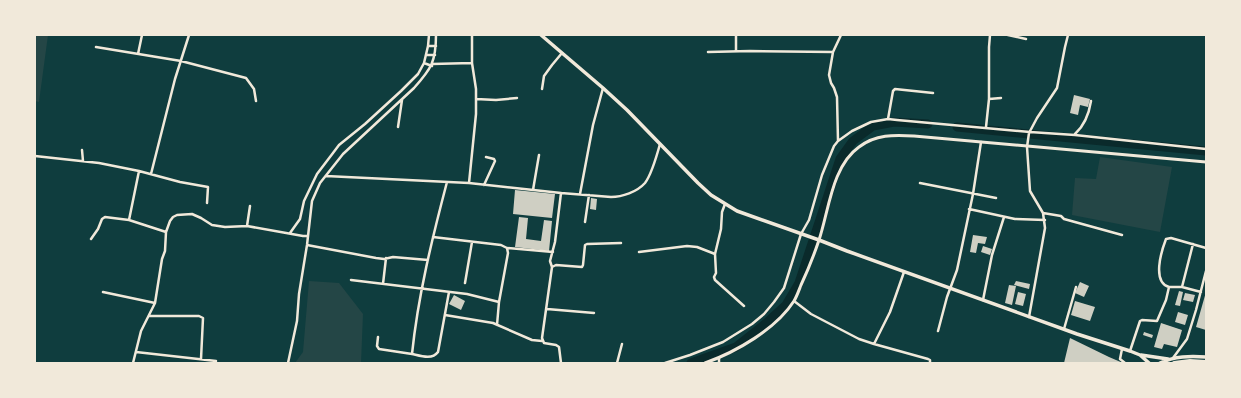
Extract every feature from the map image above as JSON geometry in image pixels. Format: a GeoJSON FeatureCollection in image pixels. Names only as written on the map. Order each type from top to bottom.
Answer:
{"type":"FeatureCollection","features":[{"type":"Feature","properties":{"kind":"highway"},"geometry":{"type":"LineString","coordinates":[[1174,363],[1190,361],[1206,362]]}},
{"type":"Feature","properties":{"kind":"main road"},"geometry":{"type":"LineString","coordinates":[[541,35],[603,88],[711,195],[737,211],[1029,317],[1122,349],[1140,355],[1168,359]]}},
{"type":"Feature","properties":{"kind":"main road"},"geometry":{"type":"LineString","coordinates":[[1140,355],[1149,363]]}},
{"type":"Feature","properties":{"kind":"main road"},"geometry":{"type":"LineString","coordinates":[[1160,363],[1174,358],[1196,356],[1206,357]]}},
{"type":"Feature","properties":{"kind":"street"},"geometry":{"type":"LineString","coordinates":[[138,54],[142,35]]}},
{"type":"Feature","properties":{"kind":"street"},"geometry":{"type":"LineString","coordinates":[[151,174],[175,79],[189,35]]}},
{"type":"Feature","properties":{"kind":"street"},"geometry":{"type":"LineString","coordinates":[[290,234],[300,219],[304,201],[317,174],[329,157],[339,145],[411,87],[421,76],[429,46],[429,35]]}},
{"type":"Feature","properties":{"kind":"street"},"geometry":{"type":"LineString","coordinates":[[288,363],[297,321],[299,294],[312,201],[320,183],[343,154],[402,99],[431,65],[434,55],[436,35]]}},
{"type":"Feature","properties":{"kind":"street"},"geometry":{"type":"LineString","coordinates":[[469,183],[476,114],[472,63],[472,35]]}},
{"type":"Feature","properties":{"kind":"street"},"geometry":{"type":"LineString","coordinates":[[736,35],[736,51]]}},
{"type":"Feature","properties":{"kind":"street"},"geometry":{"type":"LineString","coordinates":[[838,141],[836,97],[829,74],[833,52],[841,35]]}},
{"type":"Feature","properties":{"kind":"street"},"geometry":{"type":"LineString","coordinates":[[986,127],[989,98],[990,35]]}},
{"type":"Feature","properties":{"kind":"street"},"geometry":{"type":"LineString","coordinates":[[1008,35],[1026,38]]}},
{"type":"Feature","properties":{"kind":"street"},"geometry":{"type":"LineString","coordinates":[[1029,317],[1041,254],[1045,220],[1043,213],[1030,191],[1027,145],[1030,133],[1037,118],[1057,88],[1068,35]]}},
{"type":"Feature","properties":{"kind":"street"},"geometry":{"type":"LineString","coordinates":[[429,46],[435,46]]}},
{"type":"Feature","properties":{"kind":"street"},"geometry":{"type":"LineString","coordinates":[[96,47],[181,61],[246,78],[254,89],[256,101]]}},
{"type":"Feature","properties":{"kind":"street"},"geometry":{"type":"LineString","coordinates":[[708,52],[833,52]]}},
{"type":"Feature","properties":{"kind":"street"},"geometry":{"type":"LineString","coordinates":[[542,89],[544,76],[562,53]]}},
{"type":"Feature","properties":{"kind":"street"},"geometry":{"type":"LineString","coordinates":[[427,55],[434,55]]}},
{"type":"Feature","properties":{"kind":"street"},"geometry":{"type":"LineString","coordinates":[[425,64],[472,63]]}},
{"type":"Feature","properties":{"kind":"street"},"geometry":{"type":"LineString","coordinates":[[580,194],[593,125],[603,88]]}},
{"type":"Feature","properties":{"kind":"street"},"geometry":{"type":"LineString","coordinates":[[888,119],[893,91],[895,89],[897,88],[933,93]]}},
{"type":"Feature","properties":{"kind":"street"},"geometry":{"type":"LineString","coordinates":[[476,99],[496,100],[517,98]]}},
{"type":"Feature","properties":{"kind":"street"},"geometry":{"type":"LineString","coordinates":[[989,98],[1001,98]]}},
{"type":"Feature","properties":{"kind":"street"},"geometry":{"type":"LineString","coordinates":[[398,127],[402,99]]}},
{"type":"Feature","properties":{"kind":"street"},"geometry":{"type":"LineString","coordinates":[[1075,134],[1082,129],[1085,123],[1091,101]]}},
{"type":"Feature","properties":{"kind":"street"},"geometry":{"type":"LineString","coordinates":[[665,363],[723,342],[752,324],[764,314],[784,288],[802,234],[809,220],[822,174],[829,156],[838,141],[871,122],[888,119],[986,127],[1030,133],[1075,134],[1206,148]]}},
{"type":"Feature","properties":{"kind":"street"},"geometry":{"type":"LineString","coordinates":[[705,363],[719,358],[753,339],[779,318],[794,301],[810,264],[842,166],[850,155],[859,147],[871,140],[888,135],[914,136],[1206,162]]}},
{"type":"Feature","properties":{"kind":"street"},"geometry":{"type":"LineString","coordinates":[[938,331],[950,288],[957,270],[973,194],[981,142]]}},
{"type":"Feature","properties":{"kind":"street"},"geometry":{"type":"LineString","coordinates":[[325,176],[469,183],[561,193],[619,197],[640,187],[646,181],[660,144]]}},
{"type":"Feature","properties":{"kind":"street"},"geometry":{"type":"LineString","coordinates":[[82,150],[83,161]]}},
{"type":"Feature","properties":{"kind":"street"},"geometry":{"type":"LineString","coordinates":[[533,190],[539,155]]}},
{"type":"Feature","properties":{"kind":"street"},"geometry":{"type":"LineString","coordinates":[[35,156],[99,163],[208,187],[207,202]]}},
{"type":"Feature","properties":{"kind":"street"},"geometry":{"type":"LineString","coordinates":[[484,185],[495,161],[494,159],[486,157]]}},
{"type":"Feature","properties":{"kind":"street"},"geometry":{"type":"LineString","coordinates":[[129,220],[139,171]]}},
{"type":"Feature","properties":{"kind":"street"},"geometry":{"type":"LineString","coordinates":[[412,354],[422,289],[447,182]]}},
{"type":"Feature","properties":{"kind":"street"},"geometry":{"type":"LineString","coordinates":[[920,183],[996,198]]}},
{"type":"Feature","properties":{"kind":"street"},"geometry":{"type":"LineString","coordinates":[[542,341],[552,267],[550,261],[553,252],[561,193]]}},
{"type":"Feature","properties":{"kind":"street"},"geometry":{"type":"LineString","coordinates":[[585,222],[589,195]]}},
{"type":"Feature","properties":{"kind":"street"},"geometry":{"type":"LineString","coordinates":[[725,204],[722,212],[721,229],[716,254],[715,279],[744,306]]}},
{"type":"Feature","properties":{"kind":"street"},"geometry":{"type":"LineString","coordinates":[[247,226],[250,206]]}},
{"type":"Feature","properties":{"kind":"street"},"geometry":{"type":"LineString","coordinates":[[970,209],[1015,219],[1045,220]]}},
{"type":"Feature","properties":{"kind":"street"},"geometry":{"type":"LineString","coordinates":[[1043,213],[1061,216],[1064,219],[1122,235]]}},
{"type":"Feature","properties":{"kind":"street"},"geometry":{"type":"LineString","coordinates":[[134,363],[140,331],[155,303],[162,259],[165,251],[166,232],[173,216],[192,214],[212,225],[225,227],[247,226],[308,236]]}},
{"type":"Feature","properties":{"kind":"street"},"geometry":{"type":"LineString","coordinates":[[984,300],[992,255],[1004,216]]}},
{"type":"Feature","properties":{"kind":"street"},"geometry":{"type":"LineString","coordinates":[[91,239],[100,227],[104,217],[129,220],[166,232]]}},
{"type":"Feature","properties":{"kind":"street"},"geometry":{"type":"LineString","coordinates":[[433,237],[501,245],[507,248],[553,252]]}},
{"type":"Feature","properties":{"kind":"street"},"geometry":{"type":"LineString","coordinates":[[1201,292],[1182,287],[1170,287],[1165,285],[1162,283],[1158,269],[1165,240],[1169,238],[1206,248]]}},
{"type":"Feature","properties":{"kind":"street"},"geometry":{"type":"LineString","coordinates":[[465,283],[472,242]]}},
{"type":"Feature","properties":{"kind":"street"},"geometry":{"type":"LineString","coordinates":[[552,267],[556,265],[583,266],[585,245],[587,244],[620,244]]}},
{"type":"Feature","properties":{"kind":"street"},"geometry":{"type":"LineString","coordinates":[[1182,287],[1192,244]]}},
{"type":"Feature","properties":{"kind":"street"},"geometry":{"type":"LineString","coordinates":[[307,245],[376,258],[393,257],[428,260]]}},
{"type":"Feature","properties":{"kind":"street"},"geometry":{"type":"LineString","coordinates":[[639,252],[687,246],[696,247],[716,254]]}},
{"type":"Feature","properties":{"kind":"street"},"geometry":{"type":"LineString","coordinates":[[497,325],[499,302],[508,253],[507,248]]}},
{"type":"Feature","properties":{"kind":"street"},"geometry":{"type":"LineString","coordinates":[[383,284],[386,258]]}},
{"type":"Feature","properties":{"kind":"street"},"geometry":{"type":"LineString","coordinates":[[1174,358],[1187,339],[1206,271]]}},
{"type":"Feature","properties":{"kind":"street"},"geometry":{"type":"LineString","coordinates":[[874,344],[890,312],[904,272]]}},
{"type":"Feature","properties":{"kind":"street"},"geometry":{"type":"LineString","coordinates":[[351,280],[467,294],[499,302]]}},
{"type":"Feature","properties":{"kind":"street"},"geometry":{"type":"LineString","coordinates":[[1064,329],[1076,287]]}},
{"type":"Feature","properties":{"kind":"street"},"geometry":{"type":"LineString","coordinates":[[1130,351],[1139,322],[1142,320],[1157,321],[1170,287]]}},
{"type":"Feature","properties":{"kind":"street"},"geometry":{"type":"LineString","coordinates":[[103,292],[155,303]]}},
{"type":"Feature","properties":{"kind":"street"},"geometry":{"type":"LineString","coordinates":[[378,337],[377,346],[379,349],[432,357],[437,354],[449,292]]}},
{"type":"Feature","properties":{"kind":"street"},"geometry":{"type":"LineString","coordinates":[[794,301],[812,314],[859,339],[928,359],[930,360],[930,363]]}},
{"type":"Feature","properties":{"kind":"street"},"geometry":{"type":"LineString","coordinates":[[547,309],[594,313]]}},
{"type":"Feature","properties":{"kind":"street"},"geometry":{"type":"LineString","coordinates":[[445,315],[487,322],[532,340],[556,345],[558,347],[561,363]]}},
{"type":"Feature","properties":{"kind":"street"},"geometry":{"type":"LineString","coordinates":[[149,316],[199,316],[203,318],[201,359]]}},
{"type":"Feature","properties":{"kind":"street"},"geometry":{"type":"LineString","coordinates":[[617,363],[622,344]]}},
{"type":"Feature","properties":{"kind":"street"},"geometry":{"type":"LineString","coordinates":[[1122,349],[1120,359],[1125,363]]}},
{"type":"Feature","properties":{"kind":"street"},"geometry":{"type":"LineString","coordinates":[[136,352],[216,361]]}},
{"type":"Feature","properties":{"kind":"street"},"geometry":{"type":"LineString","coordinates":[[718,363],[719,358]]}},
{"type":"Feature","properties":{"kind":"shaded area"},"geometry":{"type":"Polygon","coordinates":[[[35,35],[48,35],[39,102],[35,101],[35,35]]]}},
{"type":"Feature","properties":{"kind":"shaded area"},"geometry":{"type":"Polygon","coordinates":[[[1100,157],[1172,167],[1160,232],[1072,215],[1075,178],[1096,179],[1100,157]]]}},
{"type":"Feature","properties":{"kind":"shaded area"},"geometry":{"type":"Polygon","coordinates":[[[309,281],[339,283],[363,314],[361,363],[295,363],[303,352],[309,281]]]}},
{"type":"Feature","properties":{"kind":"building"},"geometry":{"type":"Polygon","coordinates":[[[1074,95],[1090,99],[1088,107],[1080,105],[1078,115],[1070,113],[1074,95]]]}},
{"type":"Feature","properties":{"kind":"building"},"geometry":{"type":"Polygon","coordinates":[[[515,190],[555,194],[552,218],[513,214],[515,190]]]}},
{"type":"Feature","properties":{"kind":"building"},"geometry":{"type":"Polygon","coordinates":[[[591,198],[597,199],[596,210],[590,209],[591,198]]]}},
{"type":"Feature","properties":{"kind":"building"},"geometry":{"type":"Polygon","coordinates":[[[519,217],[528,218],[526,239],[541,241],[544,220],[552,221],[549,251],[515,247],[519,217]]]}},
{"type":"Feature","properties":{"kind":"building"},"geometry":{"type":"Polygon","coordinates":[[[973,235],[987,237],[985,244],[978,243],[976,253],[970,252],[973,235]]]}},
{"type":"Feature","properties":{"kind":"building"},"geometry":{"type":"Polygon","coordinates":[[[983,246],[992,249],[990,255],[981,252],[983,246]]]}},
{"type":"Feature","properties":{"kind":"building"},"geometry":{"type":"Polygon","coordinates":[[[1016,281],[1030,284],[1029,289],[1014,285],[1016,281]]]}},
{"type":"Feature","properties":{"kind":"building"},"geometry":{"type":"Polygon","coordinates":[[[1080,282],[1089,286],[1084,297],[1075,293],[1080,282]]]}},
{"type":"Feature","properties":{"kind":"building"},"geometry":{"type":"Polygon","coordinates":[[[1009,285],[1016,286],[1012,305],[1005,303],[1009,285]]]}},
{"type":"Feature","properties":{"kind":"building"},"geometry":{"type":"Polygon","coordinates":[[[1179,291],[1183,292],[1180,306],[1175,305],[1179,291]]]}},
{"type":"Feature","properties":{"kind":"building"},"geometry":{"type":"Polygon","coordinates":[[[1018,292],[1026,294],[1023,306],[1015,304],[1018,292]]]}},
{"type":"Feature","properties":{"kind":"building"},"geometry":{"type":"Polygon","coordinates":[[[1206,292],[1206,330],[1196,327],[1206,292]]]}},
{"type":"Feature","properties":{"kind":"building"},"geometry":{"type":"Polygon","coordinates":[[[1185,293],[1195,295],[1193,302],[1183,300],[1185,293]]]}},
{"type":"Feature","properties":{"kind":"building"},"geometry":{"type":"Polygon","coordinates":[[[454,295],[465,301],[461,310],[449,304],[454,295]]]}},
{"type":"Feature","properties":{"kind":"building"},"geometry":{"type":"Polygon","coordinates":[[[1075,301],[1095,307],[1090,321],[1071,315],[1075,301]]]}},
{"type":"Feature","properties":{"kind":"building"},"geometry":{"type":"Polygon","coordinates":[[[1178,312],[1188,315],[1185,325],[1175,322],[1178,312]]]}},
{"type":"Feature","properties":{"kind":"building"},"geometry":{"type":"Polygon","coordinates":[[[1161,323],[1182,330],[1177,347],[1164,344],[1162,349],[1154,347],[1161,323]]]}},
{"type":"Feature","properties":{"kind":"building"},"geometry":{"type":"Polygon","coordinates":[[[1144,332],[1153,335],[1152,338],[1143,335],[1144,332]]]}},
{"type":"Feature","properties":{"kind":"building"},"geometry":{"type":"Polygon","coordinates":[[[1070,338],[1109,357],[1123,363],[1064,363],[1070,338]]]}},
{"type":"Feature","properties":{"kind":"waterway"},"geometry":{"type":"LineString","coordinates":[[691,363],[736,347],[786,305],[799,283],[840,159],[853,141],[873,126],[894,122],[928,124]]}},
{"type":"Feature","properties":{"kind":"waterway"},"geometry":{"type":"LineString","coordinates":[[957,127],[1206,151]]}}]}
